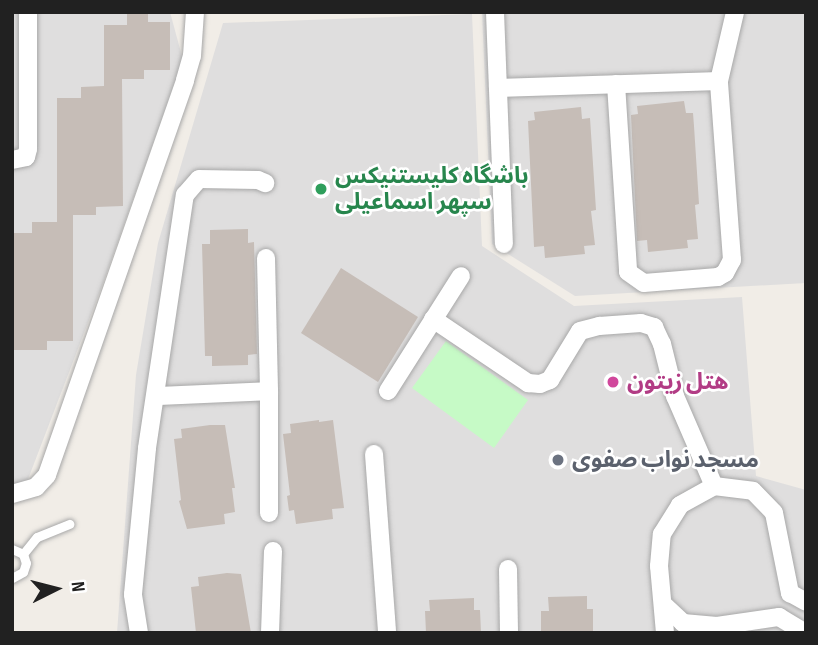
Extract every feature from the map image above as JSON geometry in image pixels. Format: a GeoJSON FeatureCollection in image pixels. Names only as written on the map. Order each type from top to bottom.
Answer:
{"type":"FeatureCollection","features":[{"type":"Feature","properties":{"kind":"street"},"geometry":{"type":"LineString","coordinates":[[12,160],[26,156],[28,149],[28,12]]}},
{"type":"Feature","properties":{"kind":"street"},"geometry":{"type":"LineString","coordinates":[[12,494],[36,488],[47,475],[185,80],[193,47],[195,12]]}},
{"type":"Feature","properties":{"kind":"street"},"geometry":{"type":"LineString","coordinates":[[495,12],[504,244]]}},
{"type":"Feature","properties":{"kind":"street"},"geometry":{"type":"LineString","coordinates":[[616,85],[625,264],[632,277],[644,283],[718,277],[725,273],[732,260],[719,81],[735,12]]}},
{"type":"Feature","properties":{"kind":"street"},"geometry":{"type":"LineString","coordinates":[[498,88],[719,81]]}},
{"type":"Feature","properties":{"kind":"street"},"geometry":{"type":"LineString","coordinates":[[139,633],[133,594],[156,396],[185,195],[199,179],[258,180],[265,183]]}},
{"type":"Feature","properties":{"kind":"street"},"geometry":{"type":"LineString","coordinates":[[266,258],[269,513]]}},
{"type":"Feature","properties":{"kind":"street"},"geometry":{"type":"LineString","coordinates":[[388,391],[461,276]]}},
{"type":"Feature","properties":{"kind":"street"},"geometry":{"type":"LineString","coordinates":[[433,319],[528,383],[540,384],[550,380],[580,331],[641,323],[654,327],[662,344],[675,396],[714,486]]}},
{"type":"Feature","properties":{"kind":"street"},"geometry":{"type":"LineString","coordinates":[[156,396],[269,391]]}},
{"type":"Feature","properties":{"kind":"street"},"geometry":{"type":"LineString","coordinates":[[374,454],[387,633]]}},
{"type":"Feature","properties":{"kind":"street"},"geometry":{"type":"LineString","coordinates":[[665,633],[659,566],[662,534],[680,505],[714,486],[753,491],[774,513],[789,593],[806,602]]}},
{"type":"Feature","properties":{"kind":"street"},"geometry":{"type":"LineString","coordinates":[[270,633],[273,551]]}},
{"type":"Feature","properties":{"kind":"street"},"geometry":{"type":"LineString","coordinates":[[508,569],[509,633]]}},
{"type":"Feature","properties":{"kind":"street"},"geometry":{"type":"LineString","coordinates":[[664,605],[683,623],[717,625],[779,617],[806,633]]}},
{"type":"Feature","properties":{"kind":"lane"},"geometry":{"type":"LineString","coordinates":[[12,578],[20,576],[25,568],[23,554],[37,537],[69,524]]}},
{"type":"Feature","properties":{"kind":"lane"},"geometry":{"type":"LineString","coordinates":[[12,548],[23,554]]}},
{"type":"Feature","properties":{"kind":"shaded area"},"geometry":{"type":"Polygon","coordinates":[[[12,12],[170,12],[183,60],[102,286],[25,487],[12,487],[12,12]]]}},
{"type":"Feature","properties":{"kind":"shaded area"},"geometry":{"type":"Polygon","coordinates":[[[482,12],[806,12],[806,283],[575,296],[492,244],[482,12]]]}},
{"type":"Feature","properties":{"kind":"shaded area"},"geometry":{"type":"Polygon","coordinates":[[[472,14],[482,246],[574,306],[742,297],[756,476],[806,490],[806,633],[117,633],[136,375],[158,243],[223,23],[472,14]]]}},
{"type":"Feature","properties":{"kind":"green space"},"geometry":{"type":"Polygon","coordinates":[[[446,341],[528,400],[494,448],[412,388],[446,341]]]}},
{"type":"Feature","properties":{"kind":"building"},"geometry":{"type":"Polygon","coordinates":[[[127,12],[148,12],[148,22],[170,22],[170,70],[144,70],[144,79],[122,79],[123,206],[96,207],[96,215],[73,215],[73,341],[47,341],[47,350],[12,350],[12,233],[32,233],[32,222],[57,222],[57,98],[81,98],[81,87],[104,86],[104,25],[127,25],[127,12]]]}},
{"type":"Feature","properties":{"kind":"building"},"geometry":{"type":"Polygon","coordinates":[[[684,101],[686,113],[693,113],[699,204],[695,205],[698,239],[687,240],[688,248],[648,252],[647,240],[637,241],[631,115],[638,114],[637,106],[684,101]]]}},
{"type":"Feature","properties":{"kind":"building"},"geometry":{"type":"Polygon","coordinates":[[[581,107],[582,119],[590,118],[596,210],[591,211],[595,245],[584,246],[585,254],[545,258],[544,246],[534,247],[528,121],[535,120],[534,112],[581,107]]]}},
{"type":"Feature","properties":{"kind":"building"},"geometry":{"type":"Polygon","coordinates":[[[248,229],[248,243],[254,242],[257,354],[248,355],[248,365],[212,366],[212,356],[205,356],[202,244],[210,244],[210,230],[248,229]]]}},
{"type":"Feature","properties":{"kind":"building"},"geometry":{"type":"Polygon","coordinates":[[[341,268],[418,317],[378,382],[301,333],[341,268]]]}},
{"type":"Feature","properties":{"kind":"building"},"geometry":{"type":"Polygon","coordinates":[[[333,420],[344,508],[332,509],[333,519],[296,524],[294,510],[289,511],[287,496],[290,495],[283,434],[291,433],[290,424],[333,420]]]}},
{"type":"Feature","properties":{"kind":"building"},"geometry":{"type":"Polygon","coordinates":[[[225,425],[235,488],[232,488],[235,512],[224,514],[225,524],[187,529],[179,501],[174,439],[182,438],[181,429],[225,425]]]}},
{"type":"Feature","properties":{"kind":"building"},"geometry":{"type":"Polygon","coordinates":[[[241,574],[251,633],[196,633],[191,587],[199,586],[198,577],[241,574]]]}},
{"type":"Feature","properties":{"kind":"building"},"geometry":{"type":"Polygon","coordinates":[[[587,596],[587,609],[593,609],[593,633],[541,633],[541,611],[549,611],[548,597],[587,596]]]}},
{"type":"Feature","properties":{"kind":"building"},"geometry":{"type":"Polygon","coordinates":[[[474,598],[474,610],[480,610],[481,633],[426,633],[425,611],[430,611],[429,600],[474,598]]]}},
{"type":"Feature","properties":{"kind":"place","name":"باشگاه کلیستنیکس سپهر اسماعیلی"},"geometry":{"type":"Point","coordinates":[321,189]}},
{"type":"Feature","properties":{"kind":"place","name":"هتل زیتون"},"geometry":{"type":"Point","coordinates":[613,382]}},
{"type":"Feature","properties":{"kind":"place","name":"مسجد نواب صفوی"},"geometry":{"type":"Point","coordinates":[558,460]}}]}
